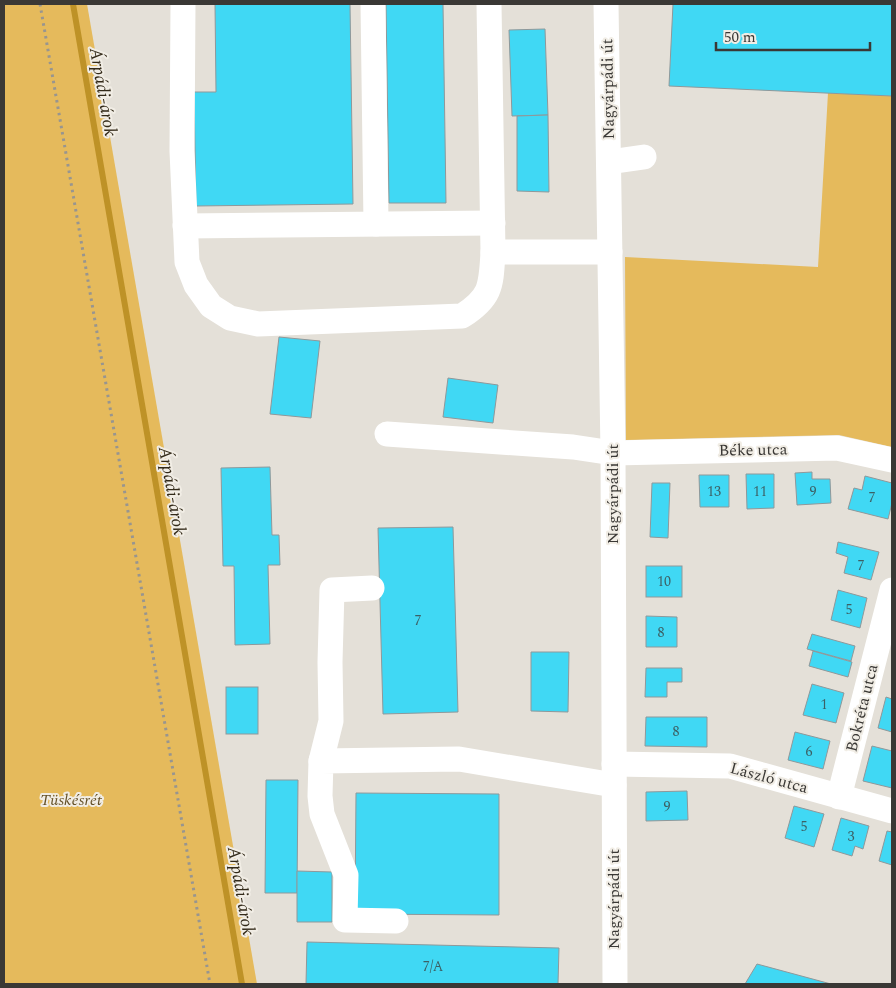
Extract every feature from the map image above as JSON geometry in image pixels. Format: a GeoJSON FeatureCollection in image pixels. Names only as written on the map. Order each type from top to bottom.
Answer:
{"type":"FeatureCollection","features":[{"type":"Feature","properties":{"kind":"street"},"geometry":{"type":"LineString","coordinates":[[183,4],[182,152],[187,262],[196,286],[210,306],[230,318],[258,324],[462,316],[474,309],[484,298],[491,286],[494,252],[489,4]]}},
{"type":"Feature","properties":{"kind":"street"},"geometry":{"type":"LineString","coordinates":[[373,4],[376,224]]}},
{"type":"Feature","properties":{"kind":"street","name":"Nagyárpádi út"},"geometry":{"type":"LineString","coordinates":[[606,4],[613,453],[615,984]]}},
{"type":"Feature","properties":{"kind":"street"},"geometry":{"type":"LineString","coordinates":[[609,162],[644,157]]}},
{"type":"Feature","properties":{"kind":"street"},"geometry":{"type":"LineString","coordinates":[[185,226],[493,223]]}},
{"type":"Feature","properties":{"kind":"street"},"geometry":{"type":"LineString","coordinates":[[494,252],[610,252]]}},
{"type":"Feature","properties":{"kind":"street","name":"Béke utca"},"geometry":{"type":"LineString","coordinates":[[387,434],[573,447],[613,453],[837,448],[892,460]]}},
{"type":"Feature","properties":{"kind":"street"},"geometry":{"type":"LineString","coordinates":[[372,588],[332,590],[331,721],[321,761],[320,796],[322,814],[346,874],[345,920],[396,921]]}},
{"type":"Feature","properties":{"kind":"street","name":"Bokréta utca"},"geometry":{"type":"LineString","coordinates":[[839,797],[892,590]]}},
{"type":"Feature","properties":{"kind":"street","name":"László utca"},"geometry":{"type":"LineString","coordinates":[[321,761],[459,759],[614,775],[730,766],[892,811]]}},
{"type":"Feature","properties":{"kind":"path"},"geometry":{"type":"LineString","coordinates":[[40,4],[210,984]]}},
{"type":"Feature","properties":{"kind":"green space","name":"Tüskésrét"},"geometry":{"type":"Polygon","coordinates":[[[4,4],[87,4],[257,984],[4,984],[4,4]]]}},
{"type":"Feature","properties":{"kind":"green space"},"geometry":{"type":"Polygon","coordinates":[[[828,93],[892,96],[892,447],[839,435],[626,440],[625,257],[818,267],[828,93]]]}},
{"type":"Feature","properties":{"kind":"building"},"geometry":{"type":"Polygon","coordinates":[[[215,4],[350,4],[353,204],[196,206],[194,92],[216,92],[215,4]]]}},
{"type":"Feature","properties":{"kind":"building"},"geometry":{"type":"Polygon","coordinates":[[[386,4],[443,4],[446,203],[389,203],[386,4]]]}},
{"type":"Feature","properties":{"kind":"building"},"geometry":{"type":"Polygon","coordinates":[[[673,4],[892,4],[892,96],[669,86],[673,4]]]}},
{"type":"Feature","properties":{"kind":"building"},"geometry":{"type":"Polygon","coordinates":[[[545,29],[548,115],[512,116],[509,30],[545,29]]]}},
{"type":"Feature","properties":{"kind":"building"},"geometry":{"type":"Polygon","coordinates":[[[548,115],[549,192],[517,191],[517,116],[548,115]]]}},
{"type":"Feature","properties":{"kind":"building"},"geometry":{"type":"Polygon","coordinates":[[[279,337],[320,341],[311,418],[270,414],[279,337]]]}},
{"type":"Feature","properties":{"kind":"building"},"geometry":{"type":"Polygon","coordinates":[[[448,378],[498,385],[493,423],[443,417],[448,378]]]}},
{"type":"Feature","properties":{"kind":"building"},"geometry":{"type":"Polygon","coordinates":[[[270,467],[272,535],[279,535],[280,565],[268,565],[270,644],[235,645],[234,566],[223,566],[221,468],[270,467]]]}},
{"type":"Feature","properties":{"kind":"building"},"geometry":{"type":"Polygon","coordinates":[[[812,472],[812,479],[830,479],[831,503],[797,505],[795,473],[812,472]]]}},
{"type":"Feature","properties":{"kind":"building"},"geometry":{"type":"Polygon","coordinates":[[[746,474],[774,474],[774,508],[747,509],[746,474]]]}},
{"type":"Feature","properties":{"kind":"building"},"geometry":{"type":"Polygon","coordinates":[[[699,475],[729,475],[729,507],[700,507],[699,475]]]}},
{"type":"Feature","properties":{"kind":"building"},"geometry":{"type":"Polygon","coordinates":[[[865,476],[892,483],[892,503],[888,519],[848,509],[854,488],[862,490],[865,476]]]}},
{"type":"Feature","properties":{"kind":"building"},"geometry":{"type":"Polygon","coordinates":[[[652,483],[670,483],[668,538],[650,537],[652,483]]]}},
{"type":"Feature","properties":{"kind":"building"},"geometry":{"type":"Polygon","coordinates":[[[453,527],[458,712],[383,714],[378,528],[453,527]]]}},
{"type":"Feature","properties":{"kind":"building"},"geometry":{"type":"Polygon","coordinates":[[[838,542],[879,552],[871,580],[844,573],[848,557],[836,553],[838,542]]]}},
{"type":"Feature","properties":{"kind":"building"},"geometry":{"type":"Polygon","coordinates":[[[646,566],[682,566],[682,597],[646,597],[646,566]]]}},
{"type":"Feature","properties":{"kind":"building"},"geometry":{"type":"Polygon","coordinates":[[[838,590],[867,598],[860,628],[831,620],[838,590]]]}},
{"type":"Feature","properties":{"kind":"building"},"geometry":{"type":"Polygon","coordinates":[[[646,616],[677,617],[677,647],[646,647],[646,616]]]}},
{"type":"Feature","properties":{"kind":"building"},"geometry":{"type":"Polygon","coordinates":[[[812,634],[855,646],[851,661],[807,649],[812,634]]]}},
{"type":"Feature","properties":{"kind":"building"},"geometry":{"type":"Polygon","coordinates":[[[813,651],[852,662],[848,677],[809,666],[813,651]]]}},
{"type":"Feature","properties":{"kind":"building"},"geometry":{"type":"Polygon","coordinates":[[[531,652],[569,652],[568,712],[531,711],[531,652]]]}},
{"type":"Feature","properties":{"kind":"building"},"geometry":{"type":"Polygon","coordinates":[[[646,668],[682,668],[682,682],[667,682],[667,697],[645,697],[646,668]]]}},
{"type":"Feature","properties":{"kind":"building"},"geometry":{"type":"Polygon","coordinates":[[[812,684],[844,693],[836,723],[803,715],[812,684]]]}},
{"type":"Feature","properties":{"kind":"building"},"geometry":{"type":"Polygon","coordinates":[[[226,687],[258,687],[258,734],[226,734],[226,687]]]}},
{"type":"Feature","properties":{"kind":"building"},"geometry":{"type":"Polygon","coordinates":[[[886,697],[892,699],[892,732],[878,728],[886,697]]]}},
{"type":"Feature","properties":{"kind":"building"},"geometry":{"type":"Polygon","coordinates":[[[646,717],[707,717],[707,747],[645,746],[646,717]]]}},
{"type":"Feature","properties":{"kind":"building"},"geometry":{"type":"Polygon","coordinates":[[[795,732],[830,741],[823,769],[788,760],[795,732]]]}},
{"type":"Feature","properties":{"kind":"building"},"geometry":{"type":"Polygon","coordinates":[[[872,746],[892,751],[892,788],[863,781],[872,746]]]}},
{"type":"Feature","properties":{"kind":"building"},"geometry":{"type":"Polygon","coordinates":[[[266,780],[298,780],[297,893],[265,893],[266,780]]]}},
{"type":"Feature","properties":{"kind":"building"},"geometry":{"type":"Polygon","coordinates":[[[687,791],[688,820],[646,821],[646,792],[687,791]]]}},
{"type":"Feature","properties":{"kind":"building"},"geometry":{"type":"Polygon","coordinates":[[[356,793],[499,794],[499,915],[355,914],[356,793]]]}},
{"type":"Feature","properties":{"kind":"building"},"geometry":{"type":"Polygon","coordinates":[[[794,806],[824,814],[814,847],[785,838],[794,806]]]}},
{"type":"Feature","properties":{"kind":"building"},"geometry":{"type":"Polygon","coordinates":[[[841,818],[869,826],[863,849],[855,846],[852,856],[832,850],[841,818]]]}},
{"type":"Feature","properties":{"kind":"building"},"geometry":{"type":"Polygon","coordinates":[[[887,831],[892,832],[892,865],[879,861],[887,831]]]}},
{"type":"Feature","properties":{"kind":"building"},"geometry":{"type":"Polygon","coordinates":[[[297,871],[332,872],[332,922],[297,922],[297,871]]]}},
{"type":"Feature","properties":{"kind":"building"},"geometry":{"type":"Polygon","coordinates":[[[307,942],[559,948],[558,984],[306,984],[307,942]]]}},
{"type":"Feature","properties":{"kind":"building"},"geometry":{"type":"Polygon","coordinates":[[[757,964],[831,984],[745,984],[757,964]]]}},
{"type":"Feature","properties":{"kind":"waterway","name":"Árpádi-árok"},"geometry":{"type":"LineString","coordinates":[[73,4],[242,984]]}}]}
